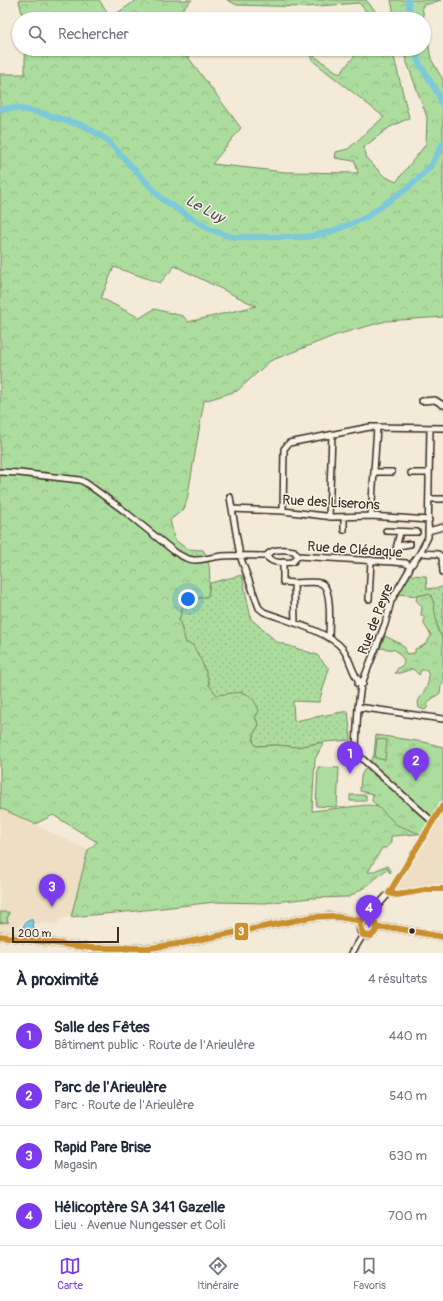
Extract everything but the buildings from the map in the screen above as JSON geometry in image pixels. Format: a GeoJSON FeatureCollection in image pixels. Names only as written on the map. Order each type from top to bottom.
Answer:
{"type":"FeatureCollection","features":[{"type":"Feature","properties":{"kind":"main road"},"geometry":{"type":"LineString","coordinates":[[0,936],[92,948],[150,948],[183,943],[309,917],[321,916],[342,918],[362,924],[371,920],[375,923],[377,928]]}},
{"type":"Feature","properties":{"kind":"main road"},"geometry":{"type":"LineString","coordinates":[[362,924],[360,931],[364,935],[371,936],[376,932],[377,928]]}},
{"type":"Feature","properties":{"kind":"main road"},"geometry":{"type":"LineString","coordinates":[[377,928],[395,928],[443,937]]}},
{"type":"Feature","properties":{"kind":"street"},"geometry":{"type":"LineString","coordinates":[[422,401],[435,400],[443,405]]}},
{"type":"Feature","properties":{"kind":"street"},"geometry":{"type":"LineString","coordinates":[[283,511],[284,447],[289,443],[370,427],[443,428]]}},
{"type":"Feature","properties":{"kind":"street"},"geometry":{"type":"LineString","coordinates":[[371,516],[377,427]]}},
{"type":"Feature","properties":{"kind":"street","name":"Rue de Peyre"},"geometry":{"type":"LineString","coordinates":[[430,428],[428,537],[392,601],[385,624],[361,682],[356,747],[358,755],[432,822]]}},
{"type":"Feature","properties":{"kind":"street"},"geometry":{"type":"LineString","coordinates":[[329,517],[332,434]]}},
{"type":"Feature","properties":{"kind":"street","name":"Rue de Clédaque"},"geometry":{"type":"LineString","coordinates":[[0,472],[80,480],[123,510],[175,552],[186,559],[198,561],[222,556],[266,556],[272,561],[293,562],[298,556]]}},
{"type":"Feature","properties":{"kind":"street"},"geometry":{"type":"LineString","coordinates":[[374,472],[392,472]]}},
{"type":"Feature","properties":{"kind":"street"},"geometry":{"type":"LineString","coordinates":[[411,473],[429,473]]}},
{"type":"Feature","properties":{"kind":"street"},"geometry":{"type":"LineString","coordinates":[[230,497],[240,556],[259,608],[264,612],[329,636],[343,649],[355,676],[361,682]]}},
{"type":"Feature","properties":{"kind":"street"},"geometry":{"type":"LineString","coordinates":[[429,499],[443,499]]}},
{"type":"Feature","properties":{"kind":"street","name":"Rue des Liserons"},"geometry":{"type":"LineString","coordinates":[[232,509],[283,511],[329,517],[371,516],[429,520]]}},
{"type":"Feature","properties":{"kind":"street"},"geometry":{"type":"LineString","coordinates":[[344,517],[344,530]]}},
{"type":"Feature","properties":{"kind":"street"},"geometry":{"type":"LineString","coordinates":[[428,531],[443,527]]}},
{"type":"Feature","properties":{"kind":"street"},"geometry":{"type":"LineString","coordinates":[[386,531],[417,532]]}},
{"type":"Feature","properties":{"kind":"street"},"geometry":{"type":"LineString","coordinates":[[393,562],[400,532]]}},
{"type":"Feature","properties":{"kind":"street"},"geometry":{"type":"LineString","coordinates":[[397,546],[410,544]]}},
{"type":"Feature","properties":{"kind":"street","name":"Rue de Clédaque"},"geometry":{"type":"LineString","coordinates":[[266,556],[273,550],[290,550],[294,551],[298,556],[406,563],[410,567]]}},
{"type":"Feature","properties":{"kind":"street"},"geometry":{"type":"LineString","coordinates":[[420,553],[438,554],[442,557],[443,572]]}},
{"type":"Feature","properties":{"kind":"street"},"geometry":{"type":"LineString","coordinates":[[369,599],[371,560]]}},
{"type":"Feature","properties":{"kind":"street"},"geometry":{"type":"LineString","coordinates":[[283,562],[283,582],[319,582],[323,585],[329,596],[329,636]]}},
{"type":"Feature","properties":{"kind":"street"},"geometry":{"type":"LineString","coordinates":[[294,583],[295,623]]}},
{"type":"Feature","properties":{"kind":"street"},"geometry":{"type":"LineString","coordinates":[[358,707],[443,719]]}},
{"type":"Feature","properties":{"kind":"street"},"geometry":{"type":"LineString","coordinates":[[371,920],[374,910],[390,891],[443,805]]}},
{"type":"Feature","properties":{"kind":"street"},"geometry":{"type":"LineString","coordinates":[[390,891],[397,895],[430,889],[443,889]]}},
{"type":"Feature","properties":{"kind":"street"},"geometry":{"type":"LineString","coordinates":[[352,953],[364,935]]}},
{"type":"Feature","properties":{"kind":"shaded area"},"geometry":{"type":"Polygon","coordinates":[[[0,808],[88,850],[71,917],[62,918],[56,924],[33,923],[32,917],[30,917],[22,922],[16,934],[0,932],[0,808]]]}},
{"type":"Feature","properties":{"kind":"shaded area"},"geometry":{"type":"Polygon","coordinates":[[[443,809],[443,886],[396,889],[428,834],[443,809]]]}},
{"type":"Feature","properties":{"kind":"green space"},"geometry":{"type":"Polygon","coordinates":[[[19,0],[99,0],[107,12],[22,12],[19,0]]]}},
{"type":"Feature","properties":{"kind":"green space"},"geometry":{"type":"Polygon","coordinates":[[[137,0],[192,0],[179,12],[119,12],[137,0]]]}},
{"type":"Feature","properties":{"kind":"green space"},"geometry":{"type":"Polygon","coordinates":[[[227,0],[366,0],[376,12],[367,12],[359,3],[305,7],[237,5],[227,0]]]}},
{"type":"Feature","properties":{"kind":"green space"},"geometry":{"type":"Polygon","coordinates":[[[391,0],[441,0],[422,6],[423,12],[394,12],[391,0]]]}},
{"type":"Feature","properties":{"kind":"green space"},"geometry":{"type":"Polygon","coordinates":[[[25,56],[187,56],[241,128],[212,164],[285,172],[358,173],[355,161],[335,158],[336,152],[348,149],[384,117],[313,61],[310,56],[314,56],[340,74],[354,56],[394,56],[409,118],[390,127],[364,147],[367,159],[384,176],[396,182],[426,144],[427,117],[405,56],[430,56],[443,80],[443,317],[386,321],[336,335],[270,361],[237,391],[204,401],[187,500],[184,509],[170,520],[175,540],[187,549],[203,550],[209,566],[210,579],[208,596],[184,602],[179,620],[186,643],[193,645],[202,662],[209,685],[217,695],[242,693],[247,694],[252,698],[259,711],[255,718],[259,725],[255,731],[253,741],[256,746],[277,745],[297,747],[324,742],[315,759],[312,811],[368,805],[421,814],[428,822],[418,834],[391,836],[391,842],[387,848],[382,848],[368,872],[373,872],[387,866],[391,872],[390,873],[387,869],[368,885],[349,897],[311,898],[265,903],[215,902],[71,917],[88,850],[97,842],[53,815],[35,824],[0,808],[0,74],[25,74],[25,56]],[[175,266],[160,283],[114,267],[101,298],[140,318],[154,309],[183,316],[188,322],[256,306],[175,266]]]}},
{"type":"Feature","properties":{"kind":"green space"},"geometry":{"type":"Polygon","coordinates":[[[242,575],[251,619],[277,642],[317,655],[329,669],[319,702],[293,701],[294,721],[348,711],[351,740],[324,742],[297,747],[277,745],[256,746],[253,742],[255,731],[259,725],[243,692],[217,696],[209,685],[208,678],[197,652],[186,643],[179,620],[184,602],[208,596],[210,583],[242,575]]]}},
{"type":"Feature","properties":{"kind":"green space"},"geometry":{"type":"Polygon","coordinates":[[[410,575],[426,576],[427,589],[443,587],[443,639],[438,631],[436,619],[427,594],[417,596],[398,594],[410,575]]]}},
{"type":"Feature","properties":{"kind":"green space"},"geometry":{"type":"Polygon","coordinates":[[[427,594],[431,595],[438,631],[443,639],[443,683],[440,693],[428,702],[425,710],[419,708],[418,702],[428,683],[429,679],[427,670],[421,670],[419,675],[413,669],[395,673],[398,668],[403,665],[404,660],[396,650],[380,648],[385,636],[401,644],[405,648],[406,654],[415,653],[415,649],[423,646],[427,642],[431,635],[424,624],[424,617],[421,615],[422,607],[416,600],[417,596],[427,594]]]}},
{"type":"Feature","properties":{"kind":"green space"},"geometry":{"type":"Polygon","coordinates":[[[376,735],[424,742],[443,747],[443,799],[433,816],[430,816],[370,763],[374,755],[376,735]]]}},
{"type":"Feature","properties":{"kind":"green space"},"geometry":{"type":"Polygon","coordinates":[[[377,739],[387,740],[385,760],[375,758],[377,739]]]}},
{"type":"Feature","properties":{"kind":"green space"},"geometry":{"type":"Polygon","coordinates":[[[318,767],[339,768],[337,807],[316,806],[318,767]]]}},
{"type":"Feature","properties":{"kind":"green space"},"geometry":{"type":"Polygon","coordinates":[[[365,768],[388,786],[389,785],[430,821],[423,835],[397,825],[372,801],[373,794],[360,791],[361,776],[365,768]]]}},
{"type":"Feature","properties":{"kind":"green space"},"geometry":{"type":"Polygon","coordinates":[[[350,795],[366,795],[366,801],[350,801],[350,795]]]}},
{"type":"Feature","properties":{"kind":"green space"},"geometry":{"type":"Polygon","coordinates":[[[0,912],[9,912],[7,921],[9,922],[0,923],[0,912]]]}},
{"type":"Feature","properties":{"kind":"water"},"geometry":{"type":"Polygon","coordinates":[[[32,919],[35,932],[34,934],[22,932],[24,924],[32,919]]]}},
{"type":"Feature","properties":{"kind":"waterway","name":"Le Luy"},"geometry":{"type":"LineString","coordinates":[[408,0],[410,12]]}},
{"type":"Feature","properties":{"kind":"waterway","name":"Le Luy"},"geometry":{"type":"LineString","coordinates":[[417,56],[418,61],[438,94],[443,106]]}},
{"type":"Feature","properties":{"kind":"waterway","name":"Le Luy"},"geometry":{"type":"LineString","coordinates":[[0,109],[15,108],[37,112],[85,126],[107,140],[162,199],[209,229],[232,237],[307,237],[330,232],[363,219],[409,187],[431,166],[443,143]]}},
{"type":"Feature","properties":{"kind":"transit line","name":"3"},"geometry":{"type":"LineString","coordinates":[[389,893],[443,805]]}},
{"type":"Feature","properties":{"kind":"transit line","name":"3"},"geometry":{"type":"LineString","coordinates":[[389,893],[397,895],[430,889],[443,889]]}},
{"type":"Feature","properties":{"kind":"transit line","name":"3"},"geometry":{"type":"LineString","coordinates":[[0,936],[92,948],[150,948],[183,943],[312,917],[331,916],[363,921]]}},
{"type":"Feature","properties":{"kind":"transit line","name":"3"},"geometry":{"type":"LineString","coordinates":[[360,926],[363,935],[371,936],[375,933],[376,929],[376,925],[372,921]]}},
{"type":"Feature","properties":{"kind":"transit line","name":"3"},"geometry":{"type":"LineString","coordinates":[[377,928],[395,928],[443,937]]}},
{"type":"Feature","properties":{"kind":"place","name":"Salle des Fêtes"},"geometry":{"type":"Point","coordinates":[350,774]}},
{"type":"Feature","properties":{"kind":"place","name":"Parc de l'Arieulère"},"geometry":{"type":"Point","coordinates":[416,781]}},
{"type":"Feature","properties":{"kind":"place","name":"Rapid Pare Brise"},"geometry":{"type":"Point","coordinates":[52,907]}},
{"type":"Feature","properties":{"kind":"place","name":"Hélicoptère SA 341 Gazelle"},"geometry":{"type":"Point","coordinates":[369,928]}}]}
